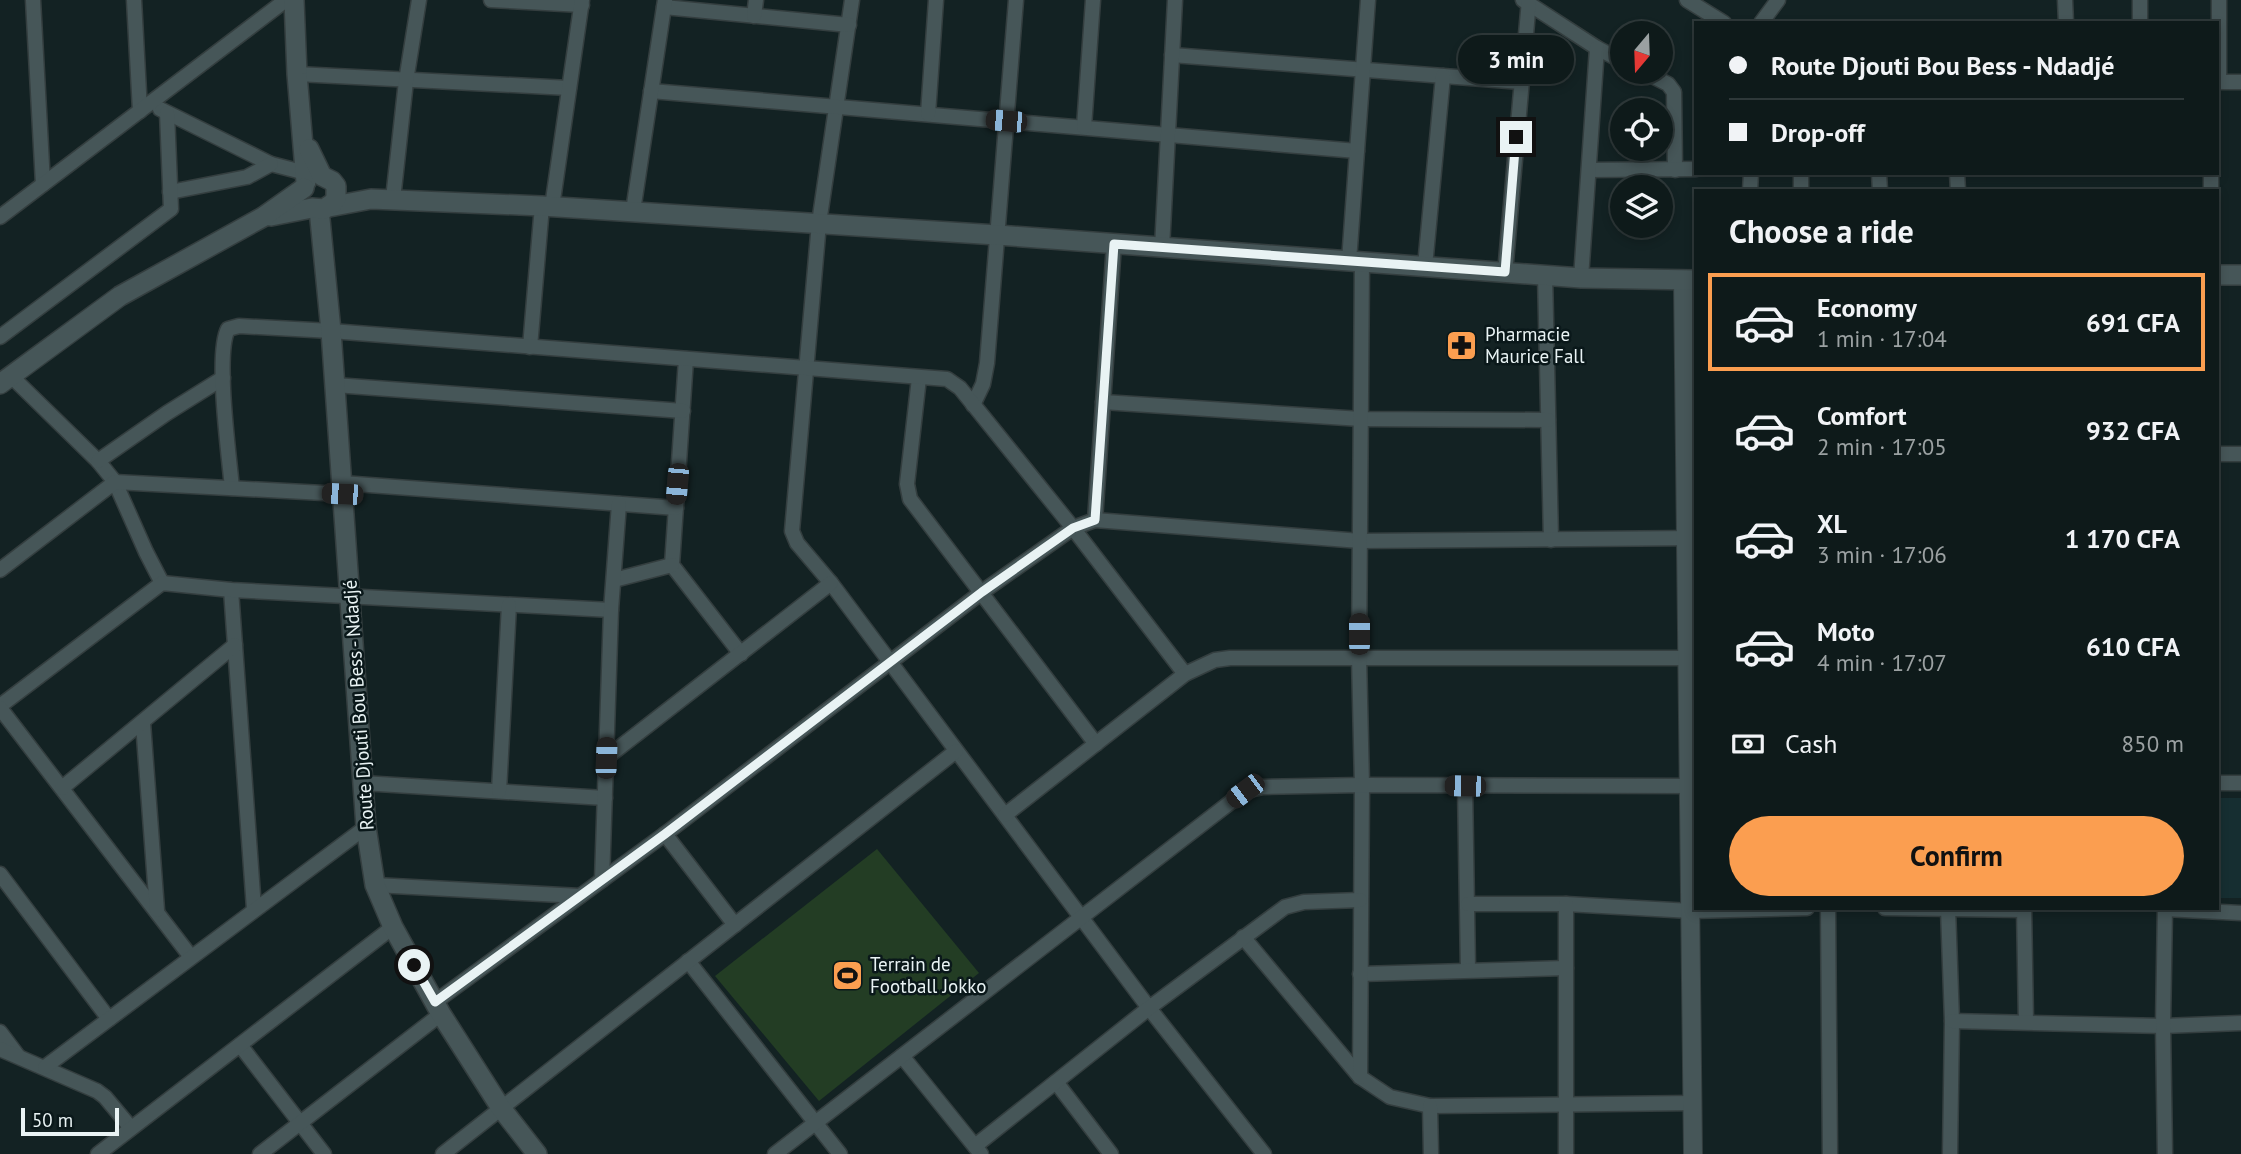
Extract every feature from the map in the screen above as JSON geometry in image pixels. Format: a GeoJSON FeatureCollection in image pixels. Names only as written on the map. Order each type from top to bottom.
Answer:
{"type":"FeatureCollection","features":[{"type":"Feature","properties":{"kind":"main road"},"geometry":{"type":"LineString","coordinates":[[294,0],[303,131],[315,181],[336,198],[320,208]]}},
{"type":"Feature","properties":{"kind":"main road"},"geometry":{"type":"LineString","coordinates":[[315,181],[371,199]]}},
{"type":"Feature","properties":{"kind":"main road"},"geometry":{"type":"LineString","coordinates":[[315,181],[304,199],[320,208]]}},
{"type":"Feature","properties":{"kind":"main road"},"geometry":{"type":"LineString","coordinates":[[5,380],[120,296],[263,217],[315,181]]}},
{"type":"Feature","properties":{"kind":"main road"},"geometry":{"type":"LineString","coordinates":[[263,217],[371,199],[393,199],[819,223],[1581,278],[1689,280]]}},
{"type":"Feature","properties":{"kind":"main road","name":"Route Djouti Bou Bess - Ndadjé"},"geometry":{"type":"LineString","coordinates":[[320,208],[362,783],[375,885],[393,927],[438,1008],[501,1108],[537,1154]]}},
{"type":"Feature","properties":{"kind":"main road"},"geometry":{"type":"LineString","coordinates":[[2219,275],[2241,275]]}},
{"type":"Feature","properties":{"kind":"street"},"geometry":{"type":"LineString","coordinates":[[33,0],[43,184]]}},
{"type":"Feature","properties":{"kind":"street"},"geometry":{"type":"LineString","coordinates":[[134,0],[144,107]]}},
{"type":"Feature","properties":{"kind":"street"},"geometry":{"type":"LineString","coordinates":[[0,217],[286,0]]}},
{"type":"Feature","properties":{"kind":"street"},"geometry":{"type":"LineString","coordinates":[[393,199],[419,0]]}},
{"type":"Feature","properties":{"kind":"street"},"geometry":{"type":"LineString","coordinates":[[491,0],[582,3],[547,206],[530,347]]}},
{"type":"Feature","properties":{"kind":"street"},"geometry":{"type":"LineString","coordinates":[[754,16],[756,0]]}},
{"type":"Feature","properties":{"kind":"street"},"geometry":{"type":"LineString","coordinates":[[852,0],[819,223],[792,531],[797,542],[831,583],[1149,1008],[1264,1154]]}},
{"type":"Feature","properties":{"kind":"street"},"geometry":{"type":"LineString","coordinates":[[928,114],[936,0]]}},
{"type":"Feature","properties":{"kind":"street"},"geometry":{"type":"LineString","coordinates":[[973,404],[986,374],[1016,0]]}},
{"type":"Feature","properties":{"kind":"street"},"geometry":{"type":"LineString","coordinates":[[1084,127],[1093,0]]}},
{"type":"Feature","properties":{"kind":"street"},"geometry":{"type":"LineString","coordinates":[[1162,248],[1175,0]]}},
{"type":"Feature","properties":{"kind":"street"},"geometry":{"type":"LineString","coordinates":[[1360,1077],[1361,419],[1356,261],[1357,150],[1368,0]]}},
{"type":"Feature","properties":{"kind":"street"},"geometry":{"type":"LineString","coordinates":[[1687,0],[1721,21]]}},
{"type":"Feature","properties":{"kind":"street"},"geometry":{"type":"LineString","coordinates":[[1763,21],[1778,0]]}},
{"type":"Feature","properties":{"kind":"street"},"geometry":{"type":"LineString","coordinates":[[2066,0],[2066,21]]}},
{"type":"Feature","properties":{"kind":"street"},"geometry":{"type":"LineString","coordinates":[[2140,0],[2140,21]]}},
{"type":"Feature","properties":{"kind":"street"},"geometry":{"type":"LineString","coordinates":[[2219,0],[2219,21]]}},
{"type":"Feature","properties":{"kind":"street"},"geometry":{"type":"LineString","coordinates":[[1505,272],[1527,1],[1610,55]]}},
{"type":"Feature","properties":{"kind":"street"},"geometry":{"type":"LineString","coordinates":[[633,211],[664,4],[849,25]]}},
{"type":"Feature","properties":{"kind":"street"},"geometry":{"type":"LineString","coordinates":[[1581,278],[1597,48]]}},
{"type":"Feature","properties":{"kind":"street"},"geometry":{"type":"LineString","coordinates":[[1172,55],[1521,82]]}},
{"type":"Feature","properties":{"kind":"street"},"geometry":{"type":"LineString","coordinates":[[297,74],[569,88]]}},
{"type":"Feature","properties":{"kind":"street"},"geometry":{"type":"LineString","coordinates":[[1425,266],[1443,76]]}},
{"type":"Feature","properties":{"kind":"street"},"geometry":{"type":"LineString","coordinates":[[2219,82],[2241,82]]}},
{"type":"Feature","properties":{"kind":"street"},"geometry":{"type":"LineString","coordinates":[[1668,84],[1674,92],[1675,170]]}},
{"type":"Feature","properties":{"kind":"street"},"geometry":{"type":"LineString","coordinates":[[651,91],[1357,150]]}},
{"type":"Feature","properties":{"kind":"street"},"geometry":{"type":"LineString","coordinates":[[144,107],[167,113],[271,164],[315,181]]}},
{"type":"Feature","properties":{"kind":"street"},"geometry":{"type":"LineString","coordinates":[[0,337],[171,209],[167,113]]}},
{"type":"Feature","properties":{"kind":"street"},"geometry":{"type":"LineString","coordinates":[[170,192],[247,177],[271,164]]}},
{"type":"Feature","properties":{"kind":"street"},"geometry":{"type":"LineString","coordinates":[[1589,170],[1694,169]]}},
{"type":"Feature","properties":{"kind":"street"},"geometry":{"type":"LineString","coordinates":[[1095,520],[1114,244]]}},
{"type":"Feature","properties":{"kind":"street"},"geometry":{"type":"LineString","coordinates":[[1545,275],[1551,540]]}},
{"type":"Feature","properties":{"kind":"street"},"geometry":{"type":"LineString","coordinates":[[1689,280],[1692,1103],[1696,1150]]}},
{"type":"Feature","properties":{"kind":"street"},"geometry":{"type":"LineString","coordinates":[[232,488],[223,378],[225,335],[228,328],[239,326],[947,379],[955,383],[973,404],[1185,674]]}},
{"type":"Feature","properties":{"kind":"street"},"geometry":{"type":"LineString","coordinates":[[686,359],[671,565],[741,654]]}},
{"type":"Feature","properties":{"kind":"street"},"geometry":{"type":"LineString","coordinates":[[98,461],[223,378]]}},
{"type":"Feature","properties":{"kind":"street"},"geometry":{"type":"LineString","coordinates":[[919,378],[908,484],[910,499],[1096,744]]}},
{"type":"Feature","properties":{"kind":"street"},"geometry":{"type":"LineString","coordinates":[[5,380],[98,461],[115,482],[162,583]]}},
{"type":"Feature","properties":{"kind":"street"},"geometry":{"type":"LineString","coordinates":[[335,385],[683,411]]}},
{"type":"Feature","properties":{"kind":"street"},"geometry":{"type":"LineString","coordinates":[[1103,402],[1361,419],[1548,420]]}},
{"type":"Feature","properties":{"kind":"street"},"geometry":{"type":"LineString","coordinates":[[2219,454],[2241,454]]}},
{"type":"Feature","properties":{"kind":"street"},"geometry":{"type":"LineString","coordinates":[[0,570],[115,482],[232,488],[342,489],[676,508]]}},
{"type":"Feature","properties":{"kind":"street"},"geometry":{"type":"LineString","coordinates":[[602,880],[611,610],[619,504]]}},
{"type":"Feature","properties":{"kind":"street"},"geometry":{"type":"LineString","coordinates":[[260,1154],[580,896],[982,592],[1073,528],[1095,520],[1360,541],[1690,538]]}},
{"type":"Feature","properties":{"kind":"street"},"geometry":{"type":"LineString","coordinates":[[614,580],[671,565]]}},
{"type":"Feature","properties":{"kind":"street"},"geometry":{"type":"LineString","coordinates":[[191,957],[0,707],[162,583],[231,590],[611,610]]}},
{"type":"Feature","properties":{"kind":"street"},"geometry":{"type":"LineString","coordinates":[[606,758],[831,583]]}},
{"type":"Feature","properties":{"kind":"street"},"geometry":{"type":"LineString","coordinates":[[231,590],[254,909]]}},
{"type":"Feature","properties":{"kind":"street"},"geometry":{"type":"LineString","coordinates":[[499,791],[509,605]]}},
{"type":"Feature","properties":{"kind":"street"},"geometry":{"type":"LineString","coordinates":[[62,788],[235,645]]}},
{"type":"Feature","properties":{"kind":"street"},"geometry":{"type":"LineString","coordinates":[[1005,815],[1185,674],[1215,660],[1230,657],[1691,658]]}},
{"type":"Feature","properties":{"kind":"street"},"geometry":{"type":"LineString","coordinates":[[143,723],[157,911]]}},
{"type":"Feature","properties":{"kind":"street"},"geometry":{"type":"LineString","coordinates":[[443,1154],[957,751]]}},
{"type":"Feature","properties":{"kind":"street"},"geometry":{"type":"LineString","coordinates":[[362,783],[605,798]]}},
{"type":"Feature","properties":{"kind":"street"},"geometry":{"type":"LineString","coordinates":[[2219,783],[2241,783]]}},
{"type":"Feature","properties":{"kind":"street"},"geometry":{"type":"LineString","coordinates":[[775,1154],[1245,791],[1263,787],[1362,785],[1692,786]]}},
{"type":"Feature","properties":{"kind":"street"},"geometry":{"type":"LineString","coordinates":[[1465,786],[1468,970]]}},
{"type":"Feature","properties":{"kind":"street"},"geometry":{"type":"LineString","coordinates":[[45,1068],[366,827]]}},
{"type":"Feature","properties":{"kind":"street"},"geometry":{"type":"LineString","coordinates":[[665,834],[734,925]]}},
{"type":"Feature","properties":{"kind":"street"},"geometry":{"type":"LineString","coordinates":[[0,874],[109,1019]]}},
{"type":"Feature","properties":{"kind":"street"},"geometry":{"type":"LineString","coordinates":[[375,885],[580,896]]}},
{"type":"Feature","properties":{"kind":"street"},"geometry":{"type":"LineString","coordinates":[[902,1056],[978,1150],[1056,1082],[1149,1008],[1285,907],[1294,903],[1360,900]]}},
{"type":"Feature","properties":{"kind":"street"},"geometry":{"type":"LineString","coordinates":[[1468,904],[1566,904],[1691,911],[1730,910]]}},
{"type":"Feature","properties":{"kind":"street"},"geometry":{"type":"LineString","coordinates":[[1566,904],[1566,1154]]}},
{"type":"Feature","properties":{"kind":"street"},"geometry":{"type":"LineString","coordinates":[[1828,910],[1830,1154]]}},
{"type":"Feature","properties":{"kind":"street"},"geometry":{"type":"LineString","coordinates":[[1948,910],[1952,1021],[1950,1154]]}},
{"type":"Feature","properties":{"kind":"street"},"geometry":{"type":"LineString","coordinates":[[2024,910],[2025,1022]]}},
{"type":"Feature","properties":{"kind":"street"},"geometry":{"type":"LineString","coordinates":[[2165,910],[2162,1026],[2165,1154]]}},
{"type":"Feature","properties":{"kind":"street"},"geometry":{"type":"LineString","coordinates":[[2184,910],[2241,913]]}},
{"type":"Feature","properties":{"kind":"street"},"geometry":{"type":"LineString","coordinates":[[98,1154],[393,927]]}},
{"type":"Feature","properties":{"kind":"street"},"geometry":{"type":"LineString","coordinates":[[1243,937],[1360,1077],[1390,1097],[1430,1106],[1692,1103]]}},
{"type":"Feature","properties":{"kind":"street"},"geometry":{"type":"LineString","coordinates":[[688,961],[840,1154]]}},
{"type":"Feature","properties":{"kind":"street"},"geometry":{"type":"LineString","coordinates":[[1360,974],[1566,968]]}},
{"type":"Feature","properties":{"kind":"street"},"geometry":{"type":"LineString","coordinates":[[1952,1021],[2162,1026],[2241,1023]]}},
{"type":"Feature","properties":{"kind":"street"},"geometry":{"type":"LineString","coordinates":[[0,1032],[19,1057]]}},
{"type":"Feature","properties":{"kind":"street"},"geometry":{"type":"LineString","coordinates":[[240,1045],[324,1154]]}},
{"type":"Feature","properties":{"kind":"street"},"geometry":{"type":"LineString","coordinates":[[0,1049],[97,1091],[131,1128]]}},
{"type":"Feature","properties":{"kind":"street"},"geometry":{"type":"LineString","coordinates":[[1056,1082],[1111,1154]]}},
{"type":"Feature","properties":{"kind":"street"},"geometry":{"type":"LineString","coordinates":[[1430,1106],[1431,1154]]}},
{"type":"Feature","properties":{"kind":"shaded area"},"geometry":{"type":"Polygon","coordinates":[[[2219,798],[2241,798],[2241,898],[2219,898],[2219,798]]]}},
{"type":"Feature","properties":{"kind":"green space","name":"Terrain de Football Jokko"},"geometry":{"type":"Polygon","coordinates":[[[877,849],[979,973],[819,1101],[715,976],[877,849]]]}},
{"type":"Feature","properties":{"kind":"place","name":"Pharmacie Maurice Fall"},"geometry":{"type":"Point","coordinates":[1462,345]}},
{"type":"Feature","properties":{"kind":"place","name":"Terrain de Football Jokko"},"geometry":{"type":"Point","coordinates":[847,975]}},
{"type":"Feature","properties":{"kind":"route"},"geometry":{"type":"LineString","coordinates":[[414,965],[435,1002],[665,834],[982,592],[1073,528],[1095,520],[1114,244],[1505,272],[1516,137]]}}]}
